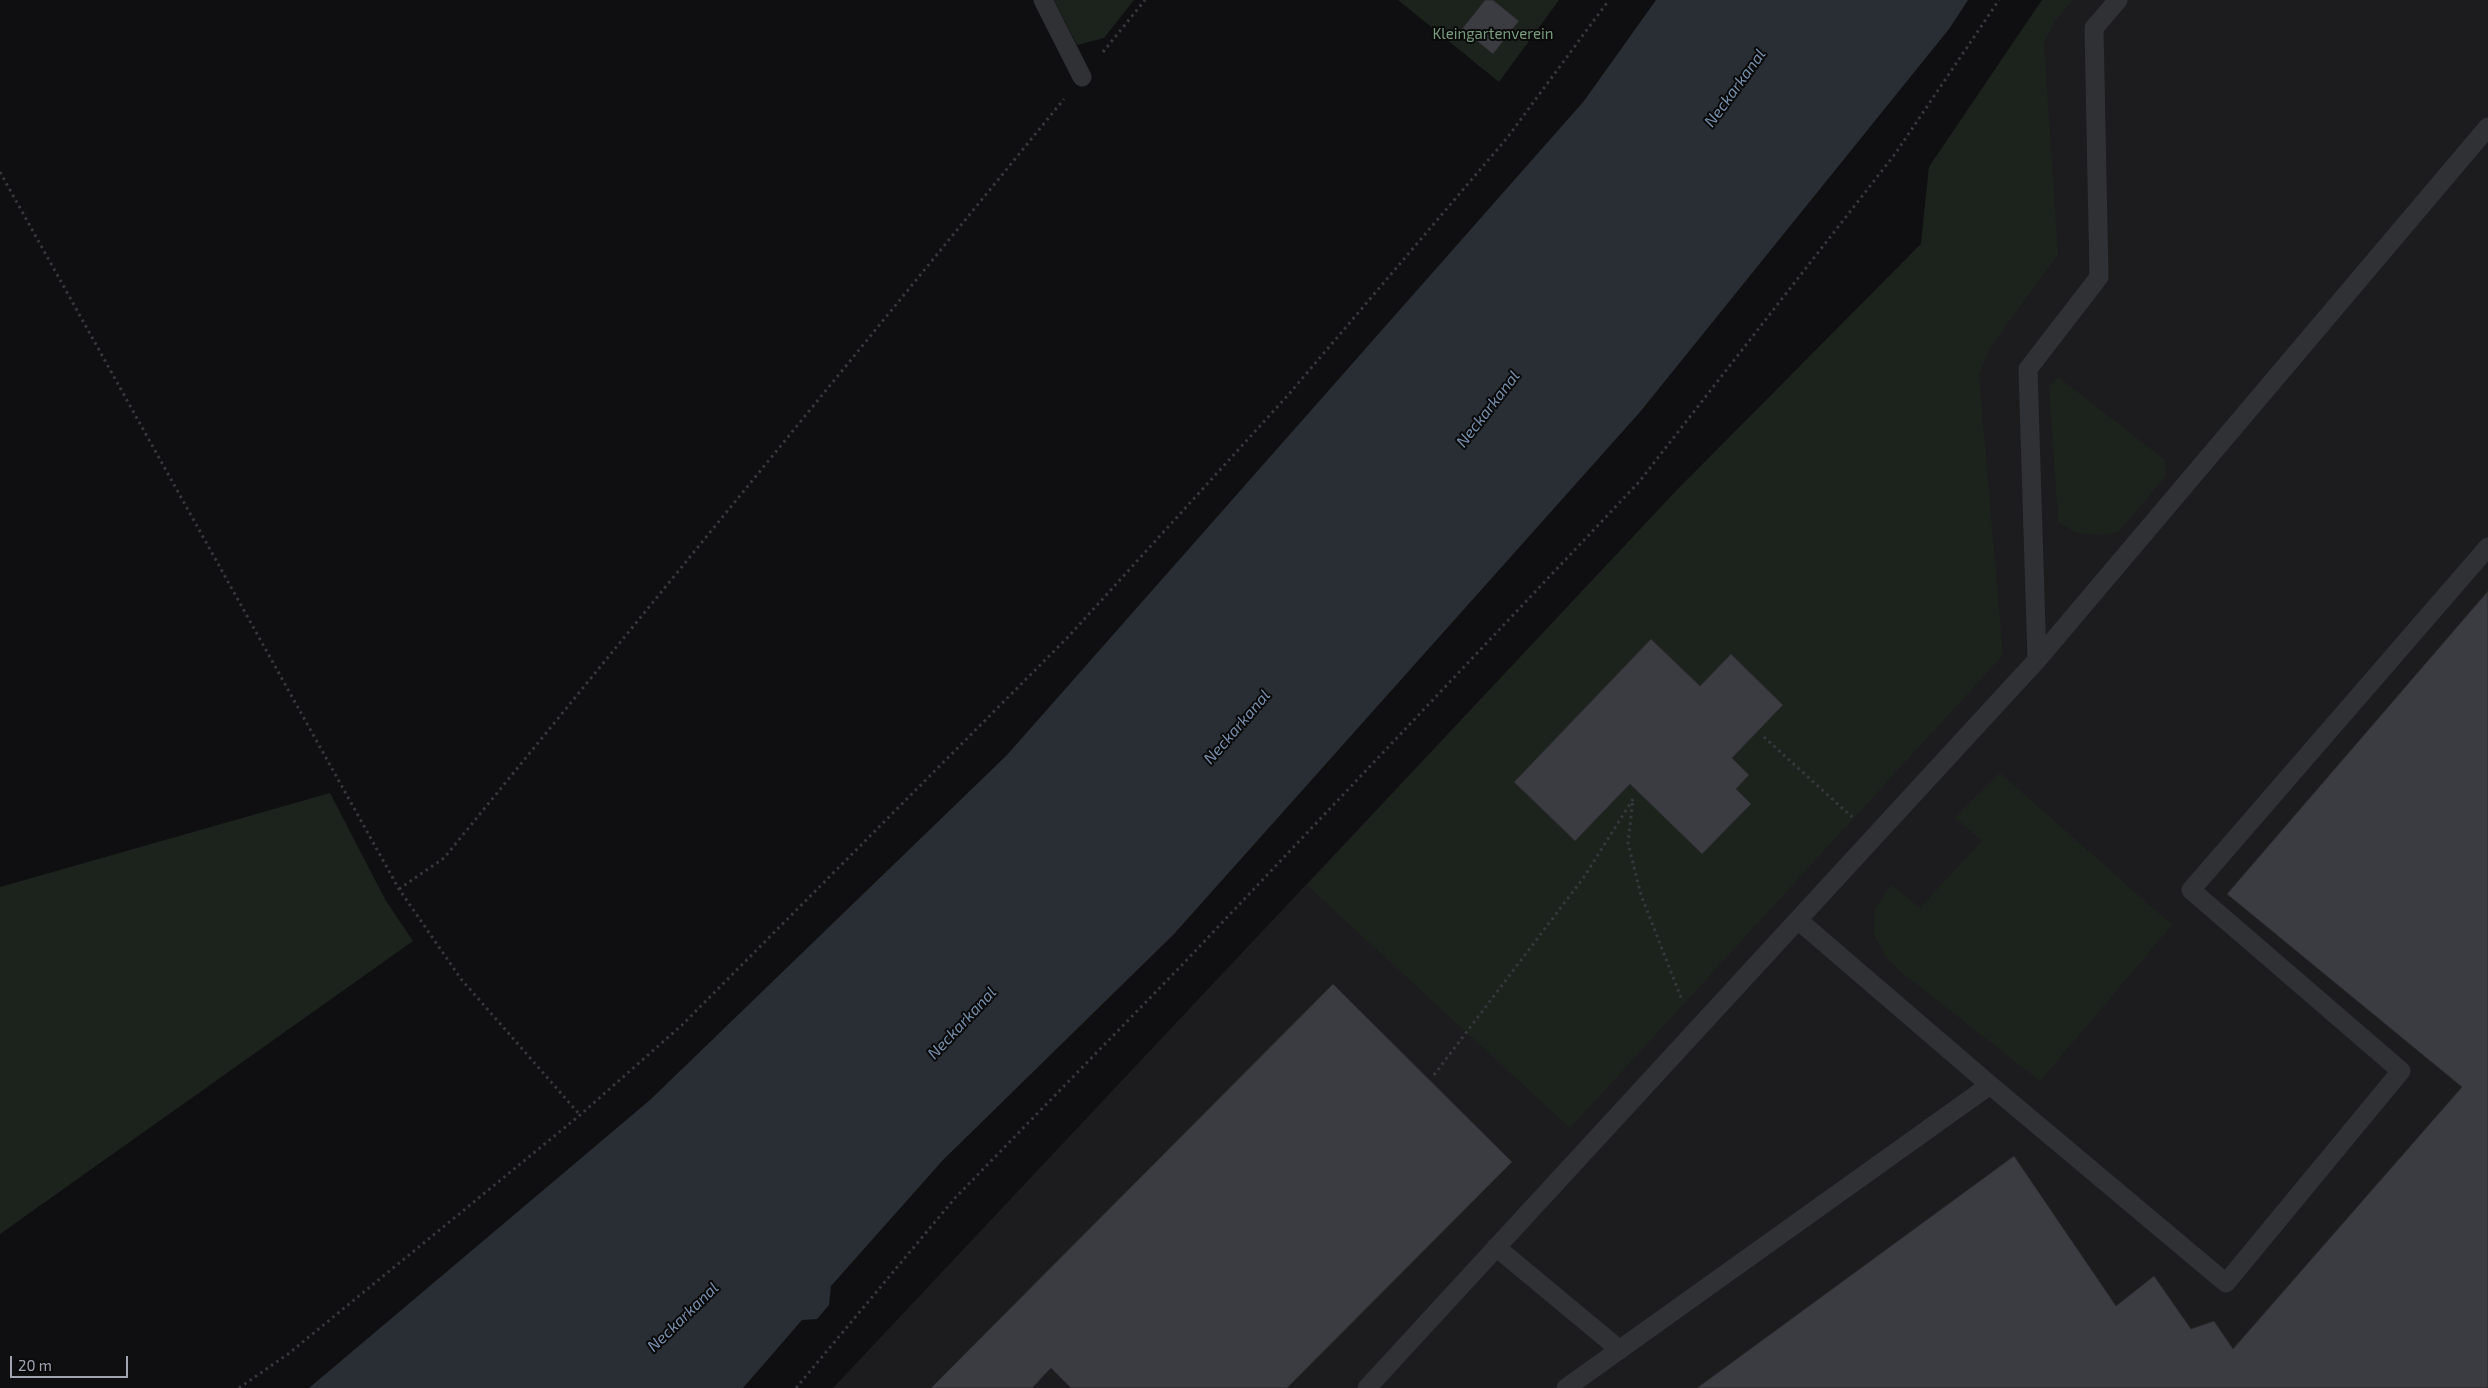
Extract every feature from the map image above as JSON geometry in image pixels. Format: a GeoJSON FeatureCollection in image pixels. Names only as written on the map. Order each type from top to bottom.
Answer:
{"type":"FeatureCollection","features":[{"type":"Feature","properties":{"kind":"lane"},"geometry":{"type":"LineString","coordinates":[[1044,0],[1082,77]]}},
{"type":"Feature","properties":{"kind":"lane"},"geometry":{"type":"LineString","coordinates":[[2037,660],[2028,369],[2099,277],[2094,28],[2118,0]]}},
{"type":"Feature","properties":{"kind":"lane"},"geometry":{"type":"LineString","coordinates":[[1367,1388],[2037,660],[2488,127]]}},
{"type":"Feature","properties":{"kind":"lane"},"geometry":{"type":"LineString","coordinates":[[1798,920],[1990,1085],[2226,1283],[2402,1071],[2191,890],[2488,547]]}},
{"type":"Feature","properties":{"kind":"lane"},"geometry":{"type":"LineString","coordinates":[[1566,1388],[1990,1085]]}},
{"type":"Feature","properties":{"kind":"lane"},"geometry":{"type":"LineString","coordinates":[[1496,1247],[1620,1350]]}},
{"type":"Feature","properties":{"kind":"path"},"geometry":{"type":"LineString","coordinates":[[399,889],[444,858],[1145,0]]}},
{"type":"Feature","properties":{"kind":"path"},"geometry":{"type":"LineString","coordinates":[[239,1388],[288,1354],[580,1115],[682,1025],[1068,638],[1288,394],[1501,146],[1609,0]]}},
{"type":"Feature","properties":{"kind":"path"},"geometry":{"type":"LineString","coordinates":[[796,1388],[955,1198],[1188,959],[1639,482],[1895,154],[1999,0]]}},
{"type":"Feature","properties":{"kind":"path"},"geometry":{"type":"LineString","coordinates":[[0,172],[399,889],[461,979],[580,1115]]}},
{"type":"Feature","properties":{"kind":"path"},"geometry":{"type":"LineString","coordinates":[[1764,737],[1875,837]]}},
{"type":"Feature","properties":{"kind":"path"},"geometry":{"type":"LineString","coordinates":[[1434,1075],[1584,877],[1633,799],[1628,843],[1641,895],[1695,1032]]}},
{"type":"Feature","properties":{"kind":"shaded area"},"geometry":{"type":"Polygon","coordinates":[[[2042,0],[2488,0],[2488,1388],[833,1388],[1676,491],[1921,244],[1929,167],[2042,0]]]}},
{"type":"Feature","properties":{"kind":"green space"},"geometry":{"type":"Polygon","coordinates":[[[1054,0],[1134,0],[1104,38],[1077,45],[1054,0]]]}},
{"type":"Feature","properties":{"kind":"green space","name":"Kleingartenverein"},"geometry":{"type":"Polygon","coordinates":[[[1398,0],[1559,0],[1499,82],[1398,0]]]}},
{"type":"Feature","properties":{"kind":"green space"},"geometry":{"type":"Polygon","coordinates":[[[2042,0],[2073,0],[2054,22],[2044,43],[2058,254],[1989,349],[1979,375],[2003,655],[1570,1128],[1307,885],[1676,491],[1921,244],[1929,167],[2042,0]]]}},
{"type":"Feature","properties":{"kind":"green space"},"geometry":{"type":"Polygon","coordinates":[[[2058,377],[2165,460],[2165,477],[2118,532],[2103,535],[2076,533],[2058,522],[2049,387],[2058,377]]]}},
{"type":"Feature","properties":{"kind":"green space"},"geometry":{"type":"Polygon","coordinates":[[[2000,773],[2172,925],[2040,1081],[1901,972],[1885,955],[1874,934],[1875,908],[1892,885],[1920,908],[1982,841],[1955,817],[2000,773]]]}},
{"type":"Feature","properties":{"kind":"green space"},"geometry":{"type":"Polygon","coordinates":[[[330,793],[386,901],[413,941],[0,1234],[0,887],[330,793]]]}},
{"type":"Feature","properties":{"kind":"water","name":"Neckarkanal"},"geometry":{"type":"Polygon","coordinates":[[[1656,0],[1968,0],[1949,29],[1640,412],[1174,934],[943,1160],[831,1286],[829,1305],[817,1319],[802,1320],[743,1388],[309,1388],[650,1100],[1007,755],[1584,101],[1656,0]]]}},
{"type":"Feature","properties":{"kind":"building"},"geometry":{"type":"Polygon","coordinates":[[[1485,0],[1493,0],[1519,21],[1493,54],[1462,29],[1485,0]]]}},
{"type":"Feature","properties":{"kind":"building"},"geometry":{"type":"Polygon","coordinates":[[[2488,591],[2488,1388],[1697,1388],[2014,1156],[2116,1306],[2154,1276],[2191,1329],[2214,1321],[2233,1349],[2462,1087],[2227,894],[2488,591]]]}},
{"type":"Feature","properties":{"kind":"building"},"geometry":{"type":"Polygon","coordinates":[[[1651,639],[1700,686],[1731,654],[1783,705],[1732,758],[1749,775],[1736,789],[1751,804],[1702,854],[1630,784],[1575,841],[1514,782],[1651,639]]]}},
{"type":"Feature","properties":{"kind":"building"},"geometry":{"type":"Polygon","coordinates":[[[1333,984],[1512,1162],[1287,1388],[1071,1388],[1051,1368],[1032,1388],[931,1388],[1333,984]]]}}]}
